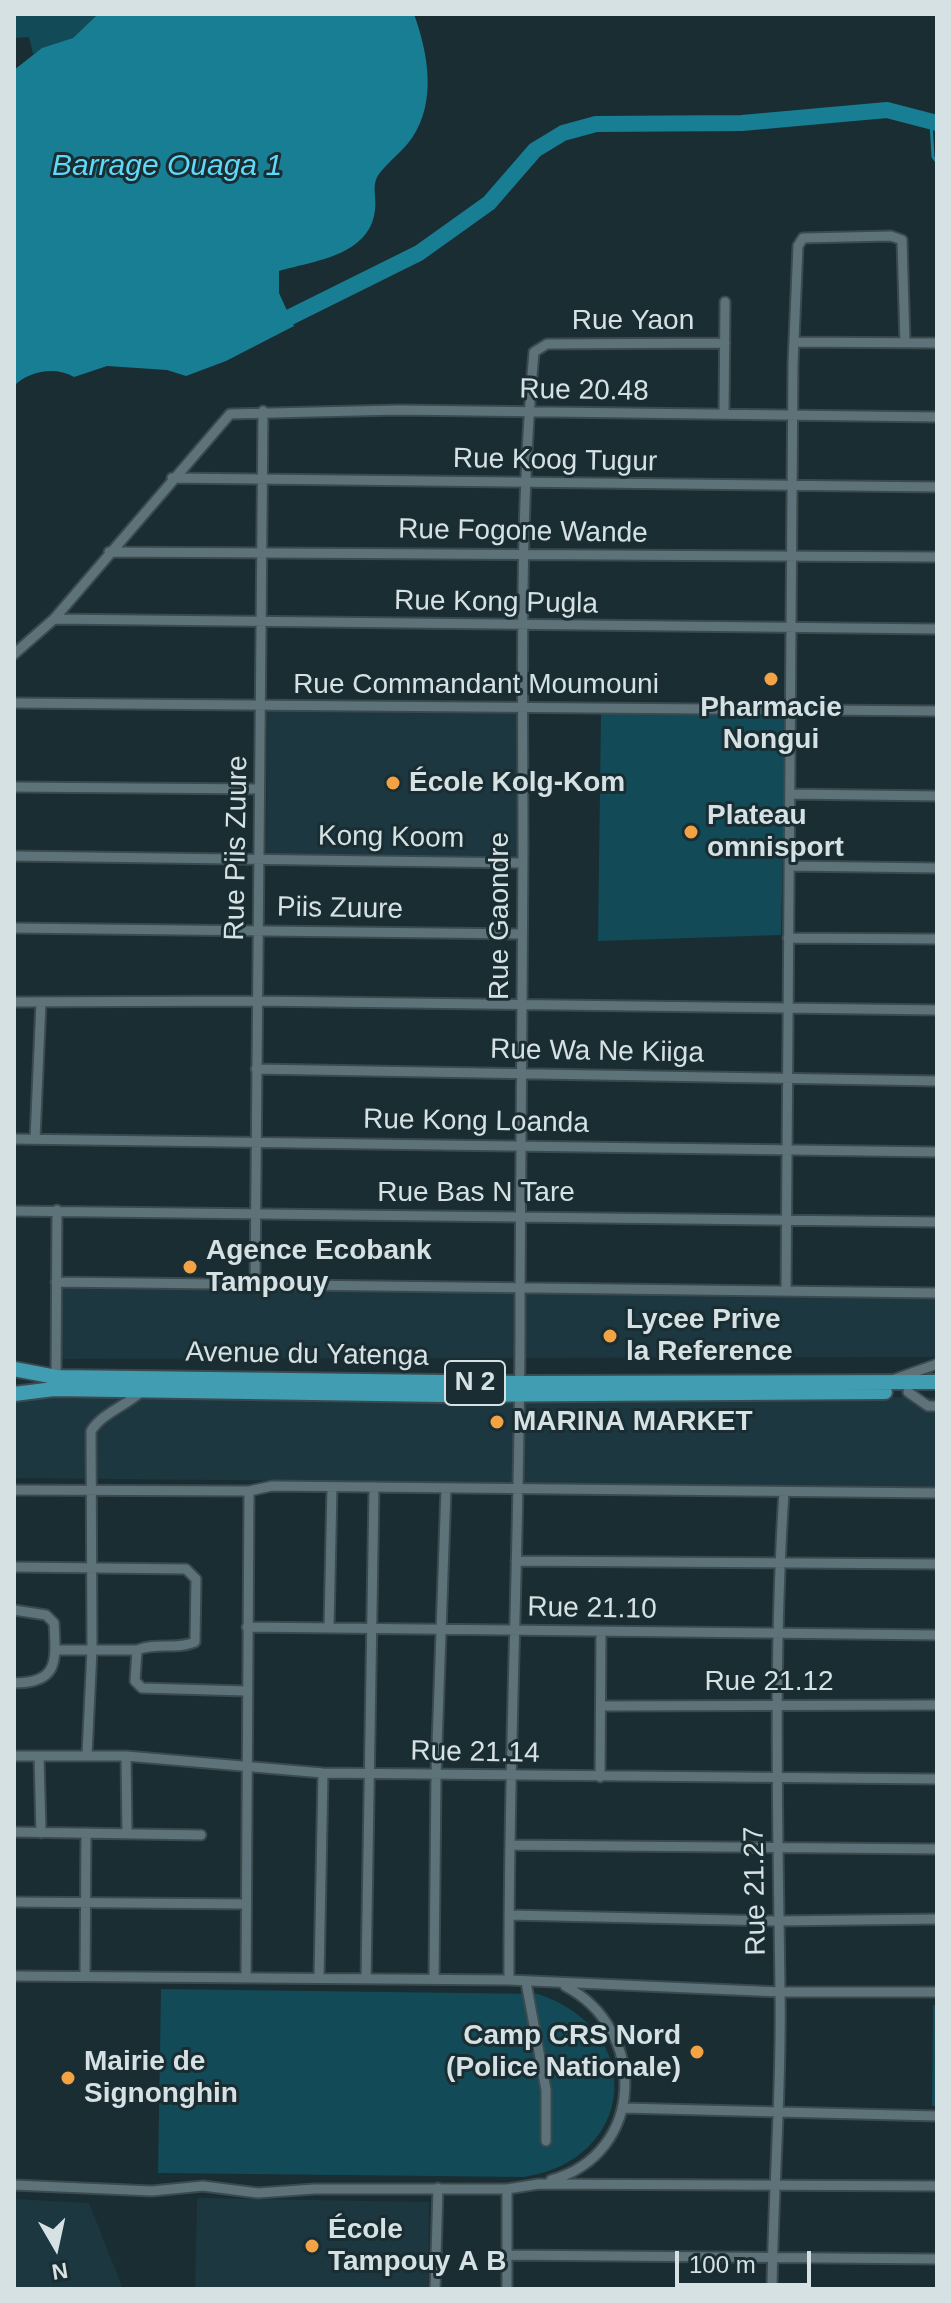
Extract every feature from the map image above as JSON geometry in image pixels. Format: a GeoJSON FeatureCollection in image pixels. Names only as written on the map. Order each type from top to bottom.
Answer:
{"type":"FeatureCollection","features":[{"type":"Feature","properties":{"kind":"main road","name":"Avenue du Yatenga"},"geometry":{"type":"LineString","coordinates":[[14,1369],[56,1377],[192,1385],[937,1392]]}},
{"type":"Feature","properties":{"kind":"main road","name":"Avenue du Yatenga"},"geometry":{"type":"LineString","coordinates":[[520,1389],[937,1382]]}},
{"type":"Feature","properties":{"kind":"main road","name":"Avenue du Yatenga"},"geometry":{"type":"LineString","coordinates":[[14,1394],[54,1389],[142,1391],[192,1385]]}},
{"type":"Feature","properties":{"kind":"street"},"geometry":{"type":"LineString","coordinates":[[786,1290],[784,1219],[793,415],[798,246],[803,238],[891,236],[902,240],[905,248],[905,343]]}},
{"type":"Feature","properties":{"kind":"street"},"geometry":{"type":"LineString","coordinates":[[724,414],[725,302]]}},
{"type":"Feature","properties":{"kind":"street"},"geometry":{"type":"LineString","coordinates":[[795,342],[937,343]]}},
{"type":"Feature","properties":{"kind":"street","name":"Rue Yaon"},"geometry":{"type":"LineString","coordinates":[[541,345],[725,343]]}},
{"type":"Feature","properties":{"kind":"street","name":"Rue Gaondre"},"geometry":{"type":"LineString","coordinates":[[509,1980],[510,1709],[517,1630],[520,1389],[526,483],[534,352],[541,345]]}},
{"type":"Feature","properties":{"kind":"street","name":"Rue 20.48"},"geometry":{"type":"LineString","coordinates":[[172,478],[230,414],[263,411],[937,417]]}},
{"type":"Feature","properties":{"kind":"street","name":"Rue Piis Zuure"},"geometry":{"type":"LineString","coordinates":[[255,1285],[263,411]]}},
{"type":"Feature","properties":{"kind":"street"},"geometry":{"type":"LineString","coordinates":[[14,654],[54,619],[172,478]]}},
{"type":"Feature","properties":{"kind":"street","name":"Rue Koog Tugur"},"geometry":{"type":"LineString","coordinates":[[172,478],[937,487]]}},
{"type":"Feature","properties":{"kind":"street","name":"Rue Fogone Wande"},"geometry":{"type":"LineString","coordinates":[[109,552],[937,557]]}},
{"type":"Feature","properties":{"kind":"street","name":"Rue Kong Pugla"},"geometry":{"type":"LineString","coordinates":[[54,619],[937,629]]}},
{"type":"Feature","properties":{"kind":"street","name":"Rue Commandant Moumouni"},"geometry":{"type":"LineString","coordinates":[[14,703],[937,711]]}},
{"type":"Feature","properties":{"kind":"street"},"geometry":{"type":"LineString","coordinates":[[14,787],[259,789]]}},
{"type":"Feature","properties":{"kind":"street"},"geometry":{"type":"LineString","coordinates":[[791,794],[937,796]]}},
{"type":"Feature","properties":{"kind":"street","name":"Kong Koom"},"geometry":{"type":"LineString","coordinates":[[14,856],[523,863]]}},
{"type":"Feature","properties":{"kind":"street"},"geometry":{"type":"LineString","coordinates":[[789,866],[937,868]]}},
{"type":"Feature","properties":{"kind":"street","name":"Piis Zuure"},"geometry":{"type":"LineString","coordinates":[[14,928],[522,934]]}},
{"type":"Feature","properties":{"kind":"street"},"geometry":{"type":"LineString","coordinates":[[788,938],[937,939]]}},
{"type":"Feature","properties":{"kind":"street"},"geometry":{"type":"LineString","coordinates":[[14,1002],[256,1001],[937,1010]]}},
{"type":"Feature","properties":{"kind":"street"},"geometry":{"type":"LineString","coordinates":[[35,1139],[41,1002]]}},
{"type":"Feature","properties":{"kind":"street","name":"Rue Wa Ne Kiiga"},"geometry":{"type":"LineString","coordinates":[[256,1069],[937,1081]]}},
{"type":"Feature","properties":{"kind":"street","name":"Rue Kong Loanda"},"geometry":{"type":"LineString","coordinates":[[14,1139],[937,1152]]}},
{"type":"Feature","properties":{"kind":"street"},"geometry":{"type":"LineString","coordinates":[[56,1377],[57,1210]]}},
{"type":"Feature","properties":{"kind":"street","name":"Rue Bas N Tare"},"geometry":{"type":"LineString","coordinates":[[14,1211],[937,1222]]}},
{"type":"Feature","properties":{"kind":"street"},"geometry":{"type":"LineString","coordinates":[[56,1282],[937,1293]]}},
{"type":"Feature","properties":{"kind":"street"},"geometry":{"type":"LineString","coordinates":[[884,1383],[937,1364]]}},
{"type":"Feature","properties":{"kind":"street"},"geometry":{"type":"LineString","coordinates":[[87,1755],[92,1649],[91,1431],[142,1391]]}},
{"type":"Feature","properties":{"kind":"street"},"geometry":{"type":"LineString","coordinates":[[908,1392],[928,1406],[937,1406]]}},
{"type":"Feature","properties":{"kind":"street"},"geometry":{"type":"LineString","coordinates":[[14,1490],[249,1491],[272,1486],[937,1493]]}},
{"type":"Feature","properties":{"kind":"street"},"geometry":{"type":"LineString","coordinates":[[329,1627],[332,1487]]}},
{"type":"Feature","properties":{"kind":"street"},"geometry":{"type":"LineString","coordinates":[[366,1979],[374,1487]]}},
{"type":"Feature","properties":{"kind":"street"},"geometry":{"type":"LineString","coordinates":[[434,1979],[436,1775],[446,1488]]}},
{"type":"Feature","properties":{"kind":"street"},"geometry":{"type":"LineString","coordinates":[[246,1977],[249,1491]]}},
{"type":"Feature","properties":{"kind":"street","name":"Rue 21.27"},"geometry":{"type":"LineString","coordinates":[[772,2289],[780,1992],[777,1780],[784,1492]]}},
{"type":"Feature","properties":{"kind":"street"},"geometry":{"type":"LineString","coordinates":[[516,1561],[937,1564]]}},
{"type":"Feature","properties":{"kind":"street"},"geometry":{"type":"LineString","coordinates":[[14,1567],[186,1569],[196,1579],[195,1642],[186,1646],[148,1646],[137,1650],[56,1650]]}},
{"type":"Feature","properties":{"kind":"street"},"geometry":{"type":"LineString","coordinates":[[14,1610],[46,1615],[54,1623],[56,1650],[44,1680],[14,1683]]}},
{"type":"Feature","properties":{"kind":"street","name":"Rue 21.10"},"geometry":{"type":"LineString","coordinates":[[247,1627],[937,1635]]}},
{"type":"Feature","properties":{"kind":"street"},"geometry":{"type":"LineString","coordinates":[[600,1777],[601,1632]]}},
{"type":"Feature","properties":{"kind":"street"},"geometry":{"type":"LineString","coordinates":[[137,1650],[135,1681],[142,1688],[246,1691]]}},
{"type":"Feature","properties":{"kind":"street","name":"Rue 21.12"},"geometry":{"type":"LineString","coordinates":[[601,1706],[778,1703],[937,1705]]}},
{"type":"Feature","properties":{"kind":"street","name":"Rue 21.14"},"geometry":{"type":"LineString","coordinates":[[14,1756],[126,1756],[323,1773],[777,1780],[937,1779]]}},
{"type":"Feature","properties":{"kind":"street"},"geometry":{"type":"LineString","coordinates":[[39,1756],[41,1833]]}},
{"type":"Feature","properties":{"kind":"street"},"geometry":{"type":"LineString","coordinates":[[126,1756],[127,1833]]}},
{"type":"Feature","properties":{"kind":"street"},"geometry":{"type":"LineString","coordinates":[[319,1978],[323,1773]]}},
{"type":"Feature","properties":{"kind":"street"},"geometry":{"type":"LineString","coordinates":[[14,1832],[201,1835]]}},
{"type":"Feature","properties":{"kind":"street"},"geometry":{"type":"LineString","coordinates":[[85,1975],[86,1833]]}},
{"type":"Feature","properties":{"kind":"street"},"geometry":{"type":"LineString","coordinates":[[510,1845],[937,1849]]}},
{"type":"Feature","properties":{"kind":"street"},"geometry":{"type":"LineString","coordinates":[[14,1902],[246,1904]]}},
{"type":"Feature","properties":{"kind":"street"},"geometry":{"type":"LineString","coordinates":[[509,1915],[777,1921],[937,1919]]}},
{"type":"Feature","properties":{"kind":"street"},"geometry":{"type":"LineString","coordinates":[[14,1976],[509,1980],[780,1992],[937,1992]]}},
{"type":"Feature","properties":{"kind":"street"},"geometry":{"type":"LineString","coordinates":[[526,1982],[546,2090],[546,2141]]}},
{"type":"Feature","properties":{"kind":"street"},"geometry":{"type":"LineString","coordinates":[[539,2184],[576,2170],[592,2158],[610,2135],[623,2108],[625,2067],[612,2027],[590,2002],[562,1984]]}},
{"type":"Feature","properties":{"kind":"street"},"geometry":{"type":"LineString","coordinates":[[623,2108],[937,2116]]}},
{"type":"Feature","properties":{"kind":"street"},"geometry":{"type":"LineString","coordinates":[[14,2185],[152,2191],[203,2186],[258,2193],[507,2189],[539,2184],[937,2186]]}},
{"type":"Feature","properties":{"kind":"street"},"geometry":{"type":"LineString","coordinates":[[435,2289],[438,2188]]}},
{"type":"Feature","properties":{"kind":"street"},"geometry":{"type":"LineString","coordinates":[[507,2189],[507,2289]]}},
{"type":"Feature","properties":{"kind":"street"},"geometry":{"type":"LineString","coordinates":[[507,2255],[937,2259]]}},
{"type":"Feature","properties":{"kind":"shaded area"},"geometry":{"type":"Polygon","coordinates":[[[14,14],[98,14],[73,38],[33,54],[29,37],[14,38],[14,14]]]}},
{"type":"Feature","properties":{"kind":"shaded area","name":"École Kolg-Kom"},"geometry":{"type":"Polygon","coordinates":[[[267,708],[520,711],[518,857],[266,855],[267,708]]]}},
{"type":"Feature","properties":{"kind":"shaded area","name":"Plateau omnisport"},"geometry":{"type":"Polygon","coordinates":[[[601,712],[786,714],[781,935],[598,941],[601,712]]]}},
{"type":"Feature","properties":{"kind":"shaded area"},"geometry":{"type":"Polygon","coordinates":[[[62,1287],[937,1293],[937,1357],[62,1359],[62,1287]]]}},
{"type":"Feature","properties":{"kind":"shaded area"},"geometry":{"type":"Polygon","coordinates":[[[45,1396],[937,1397],[937,1487],[14,1478],[14,1401],[45,1396]]]}},
{"type":"Feature","properties":{"kind":"shaded area"},"geometry":{"type":"Polygon","coordinates":[[[161,1989],[538,1994],[574,2012],[598,2035],[611,2063],[614,2093],[607,2121],[589,2146],[561,2166],[524,2177],[158,2173],[161,1989]]]}},
{"type":"Feature","properties":{"kind":"shaded area"},"geometry":{"type":"Polygon","coordinates":[[[933,2005],[937,2005],[937,2106],[932,2106],[933,2005]]]}},
{"type":"Feature","properties":{"kind":"shaded area","name":"École Tampouy A B"},"geometry":{"type":"Polygon","coordinates":[[[197,2198],[429,2202],[428,2289],[195,2289],[197,2198]]]}},
{"type":"Feature","properties":{"kind":"shaded area"},"geometry":{"type":"Polygon","coordinates":[[[14,2199],[89,2203],[123,2289],[14,2289],[14,2199]]]}},
{"type":"Feature","properties":{"kind":"water","name":"Barrage Ouaga 1"},"geometry":{"type":"Polygon","coordinates":[[[98,14],[414,14],[428,77],[425,108],[412,138],[377,178],[375,210],[363,238],[338,254],[279,271],[279,293],[294,326],[226,361],[186,376],[167,370],[107,366],[74,377],[59,372],[42,372],[14,386],[14,70],[42,48],[73,38],[98,14]]]}},
{"type":"Feature","properties":{"kind":"waterway"},"geometry":{"type":"LineString","coordinates":[[272,326],[419,253],[489,203],[535,150],[563,133],[596,124],[742,123],[887,110],[937,123]]}},
{"type":"Feature","properties":{"kind":"waterway"},"geometry":{"type":"LineString","coordinates":[[931,122],[933,157],[937,162]]}},
{"type":"Feature","properties":{"kind":"place","name":"Pharmacie Nongui"},"geometry":{"type":"Point","coordinates":[771,679]}},
{"type":"Feature","properties":{"kind":"place","name":"École Kolg-Kom"},"geometry":{"type":"Point","coordinates":[393,783]}},
{"type":"Feature","properties":{"kind":"place","name":"Plateau omnisport"},"geometry":{"type":"Point","coordinates":[691,832]}},
{"type":"Feature","properties":{"kind":"place","name":"Agence Ecobank Tampouy"},"geometry":{"type":"Point","coordinates":[190,1267]}},
{"type":"Feature","properties":{"kind":"place","name":"Lycee Prive la Reference"},"geometry":{"type":"Point","coordinates":[610,1336]}},
{"type":"Feature","properties":{"kind":"place","name":"MARINA MARKET"},"geometry":{"type":"Point","coordinates":[497,1422]}},
{"type":"Feature","properties":{"kind":"place","name":"Camp CRS Nord (Police Nationale)"},"geometry":{"type":"Point","coordinates":[697,2052]}},
{"type":"Feature","properties":{"kind":"place","name":"Mairie de Signonghin"},"geometry":{"type":"Point","coordinates":[68,2078]}},
{"type":"Feature","properties":{"kind":"place","name":"École Tampouy A B"},"geometry":{"type":"Point","coordinates":[312,2246]}}]}
